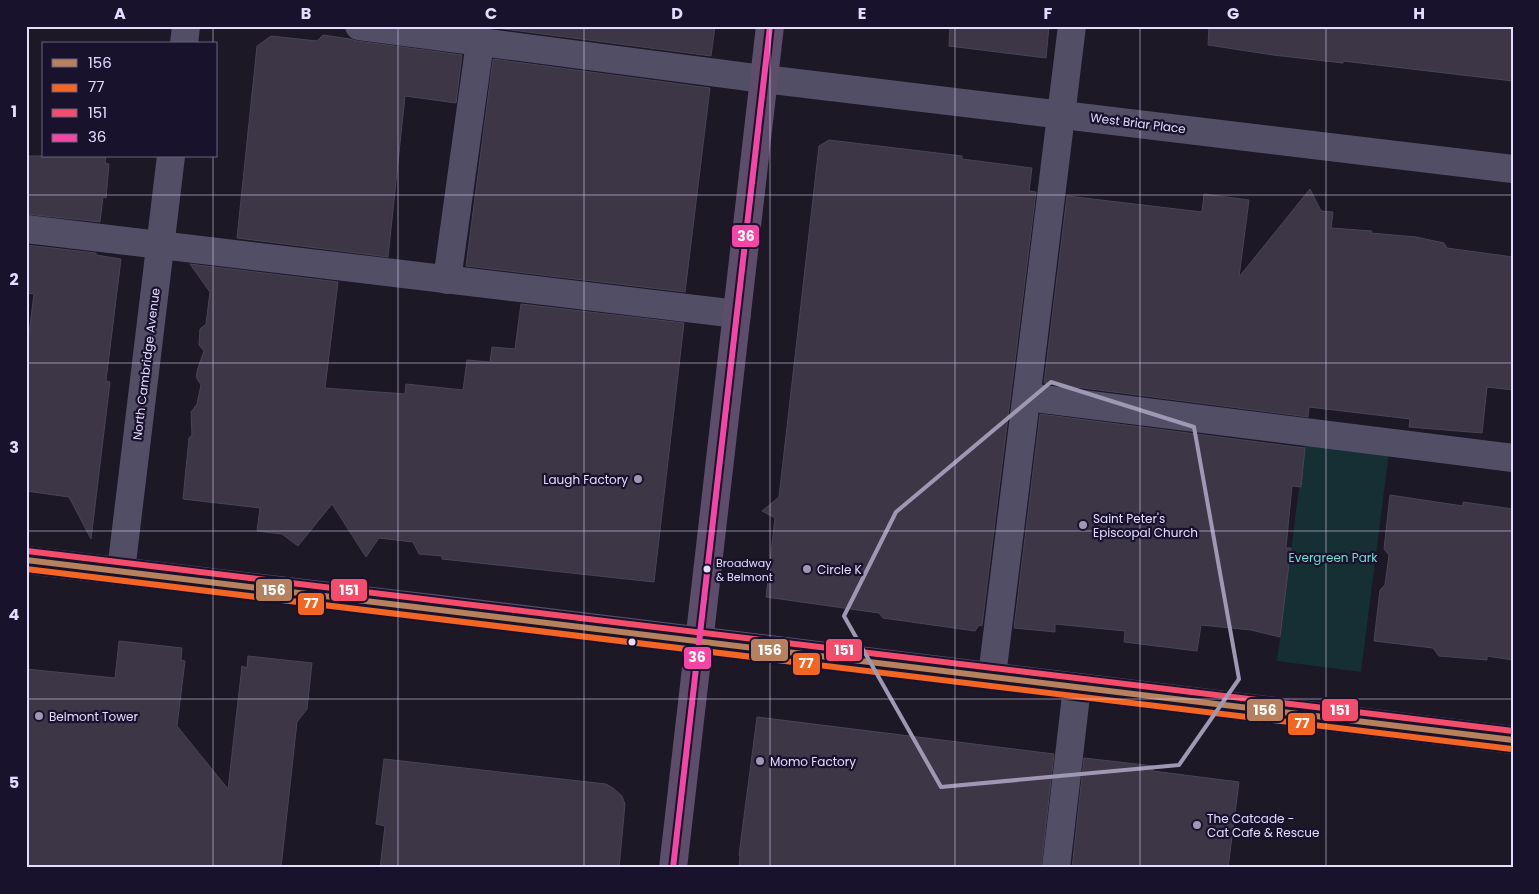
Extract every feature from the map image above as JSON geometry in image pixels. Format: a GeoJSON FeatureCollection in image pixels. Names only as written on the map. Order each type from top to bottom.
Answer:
{"type":"FeatureCollection","features":[{"type":"Feature","properties":{"kind":"main road"},"geometry":{"type":"LineString","coordinates":[[673,868],[770,26]]}},
{"type":"Feature","properties":{"kind":"main road"},"geometry":{"type":"LineString","coordinates":[[26,560],[1513,740]]}},
{"type":"Feature","properties":{"kind":"street"},"geometry":{"type":"LineString","coordinates":[[184,42],[186,26]]}},
{"type":"Feature","properties":{"kind":"street","name":"West Briar Place"},"geometry":{"type":"LineString","coordinates":[[358,26],[764,79],[1513,169]]}},
{"type":"Feature","properties":{"kind":"street"},"geometry":{"type":"LineString","coordinates":[[992,676],[1072,26]]}},
{"type":"Feature","properties":{"kind":"street"},"geometry":{"type":"LineString","coordinates":[[447,280],[480,42]]}},
{"type":"Feature","properties":{"kind":"street","name":"North Cambridge Avenue"},"geometry":{"type":"LineString","coordinates":[[120,571],[171,158]]}},
{"type":"Feature","properties":{"kind":"street"},"geometry":{"type":"LineString","coordinates":[[26,229],[737,314]]}},
{"type":"Feature","properties":{"kind":"street"},"geometry":{"type":"LineString","coordinates":[[1027,397],[1513,458]]}},
{"type":"Feature","properties":{"kind":"street"},"geometry":{"type":"LineString","coordinates":[[1056,868],[1077,687]]}},
{"type":"Feature","properties":{"kind":"highlighted area"},"geometry":{"type":"Polygon","coordinates":[[[1051,382],[1194,427],[1239,679],[1179,765],[941,787],[844,616],[896,512],[1051,382]]]}},
{"type":"Feature","properties":{"kind":"green space","name":"Evergreen Park"},"geometry":{"type":"Polygon","coordinates":[[[1305,441],[1389,452],[1361,672],[1277,661],[1305,441]]]}},
{"type":"Feature","properties":{"kind":"building"},"geometry":{"type":"Polygon","coordinates":[[[481,26],[715,26],[711,56],[481,26]]]}},
{"type":"Feature","properties":{"kind":"building"},"geometry":{"type":"Polygon","coordinates":[[[950,26],[1049,26],[1046,58],[949,46],[950,26]]]}},
{"type":"Feature","properties":{"kind":"building"},"geometry":{"type":"Polygon","coordinates":[[[1209,26],[1513,26],[1513,81],[1343,61],[1343,63],[1273,55],[1208,45],[1209,26]]]}},
{"type":"Feature","properties":{"kind":"building"},"geometry":{"type":"Polygon","coordinates":[[[323,35],[462,55],[456,103],[405,96],[388,257],[237,238],[257,46],[271,36],[317,41],[323,35]]]}},
{"type":"Feature","properties":{"kind":"building"},"geometry":{"type":"Polygon","coordinates":[[[493,59],[710,88],[685,292],[466,266],[493,59]]]}},
{"type":"Feature","properties":{"kind":"building"},"geometry":{"type":"Polygon","coordinates":[[[829,140],[962,156],[962,159],[1032,168],[1029,191],[1036,192],[982,626],[979,625],[975,631],[883,618],[879,613],[766,597],[775,518],[762,511],[779,497],[819,146],[829,140]]]}},
{"type":"Feature","properties":{"kind":"building"},"geometry":{"type":"Polygon","coordinates":[[[26,156],[42,156],[42,158],[106,158],[105,163],[109,164],[106,198],[103,197],[100,222],[26,214],[26,156]]]}},
{"type":"Feature","properties":{"kind":"building"},"geometry":{"type":"Polygon","coordinates":[[[1310,189],[1321,211],[1333,212],[1331,228],[1416,237],[1444,243],[1447,248],[1513,257],[1513,390],[1487,387],[1482,433],[1409,427],[1410,419],[1309,407],[1308,417],[1044,383],[1067,196],[1202,212],[1204,194],[1249,200],[1239,277],[1310,189]]]}},
{"type":"Feature","properties":{"kind":"building"},"geometry":{"type":"Polygon","coordinates":[[[26,245],[96,253],[96,255],[121,259],[106,381],[110,382],[91,539],[69,497],[26,491],[26,357],[34,294],[26,293],[26,245]]]}},
{"type":"Feature","properties":{"kind":"building"},"geometry":{"type":"Polygon","coordinates":[[[190,264],[338,282],[325,388],[405,394],[406,384],[463,390],[467,360],[490,362],[492,347],[515,349],[521,304],[684,323],[654,582],[442,559],[442,556],[419,554],[413,542],[379,538],[366,557],[332,504],[298,546],[282,534],[257,531],[260,508],[183,499],[189,438],[192,435],[191,412],[197,404],[201,385],[196,377],[204,351],[199,345],[200,329],[206,324],[210,292],[190,264]]]}},
{"type":"Feature","properties":{"kind":"building"},"geometry":{"type":"Polygon","coordinates":[[[1040,414],[1305,448],[1301,487],[1292,486],[1286,548],[1291,548],[1280,637],[1251,630],[1201,625],[1197,651],[1124,642],[1125,631],[1055,624],[1055,632],[1014,628],[1040,414]]]}},
{"type":"Feature","properties":{"kind":"building"},"geometry":{"type":"Polygon","coordinates":[[[1390,495],[1463,506],[1463,502],[1513,509],[1513,660],[1487,656],[1487,660],[1439,656],[1433,648],[1374,641],[1380,590],[1385,585],[1389,555],[1384,549],[1390,495]]]}},
{"type":"Feature","properties":{"kind":"building"},"geometry":{"type":"Polygon","coordinates":[[[119,641],[182,648],[181,660],[185,661],[177,726],[228,789],[242,666],[247,668],[248,656],[312,663],[307,709],[297,722],[281,868],[26,868],[26,669],[115,678],[119,641]]]}},
{"type":"Feature","properties":{"kind":"building"},"geometry":{"type":"Polygon","coordinates":[[[757,717],[1054,754],[1041,868],[739,868],[739,855],[757,717]]]}},
{"type":"Feature","properties":{"kind":"building"},"geometry":{"type":"Polygon","coordinates":[[[1084,758],[1154,766],[1153,771],[1239,782],[1228,868],[1072,868],[1084,758]]]}},
{"type":"Feature","properties":{"kind":"building"},"geometry":{"type":"Polygon","coordinates":[[[384,759],[606,784],[622,796],[625,804],[619,868],[380,868],[385,826],[376,824],[384,759]]]}},
{"type":"Feature","properties":{"kind":"transit line","name":"36"},"geometry":{"type":"LineString","coordinates":[[673,868],[770,26]]}},
{"type":"Feature","properties":{"kind":"transit line","name":"151"},"geometry":{"type":"LineString","coordinates":[[27,551],[1513,731]]}},
{"type":"Feature","properties":{"kind":"transit line","name":"156"},"geometry":{"type":"LineString","coordinates":[[26,560],[1513,740]]}},
{"type":"Feature","properties":{"kind":"transit line","name":"77"},"geometry":{"type":"LineString","coordinates":[[26,569],[1512,749]]}},
{"type":"Feature","properties":{"kind":"place","name":"Laugh Factory"},"geometry":{"type":"Point","coordinates":[638,479]}},
{"type":"Feature","properties":{"kind":"place","name":"Saint Peter's Episcopal Church"},"geometry":{"type":"Point","coordinates":[1083,525]}},
{"type":"Feature","properties":{"kind":"place","name":"Broadway & Belmont"},"geometry":{"type":"Point","coordinates":[707,569]}},
{"type":"Feature","properties":{"kind":"place","name":"Circle K"},"geometry":{"type":"Point","coordinates":[807,569]}},
{"type":"Feature","properties":{"kind":"place","name":"Belmont Tower"},"geometry":{"type":"Point","coordinates":[39,716]}},
{"type":"Feature","properties":{"kind":"place","name":"Momo Factory"},"geometry":{"type":"Point","coordinates":[760,761]}},
{"type":"Feature","properties":{"kind":"place","name":"The Catcade - Cat Cafe & Rescue"},"geometry":{"type":"Point","coordinates":[1197,825]}}]}
